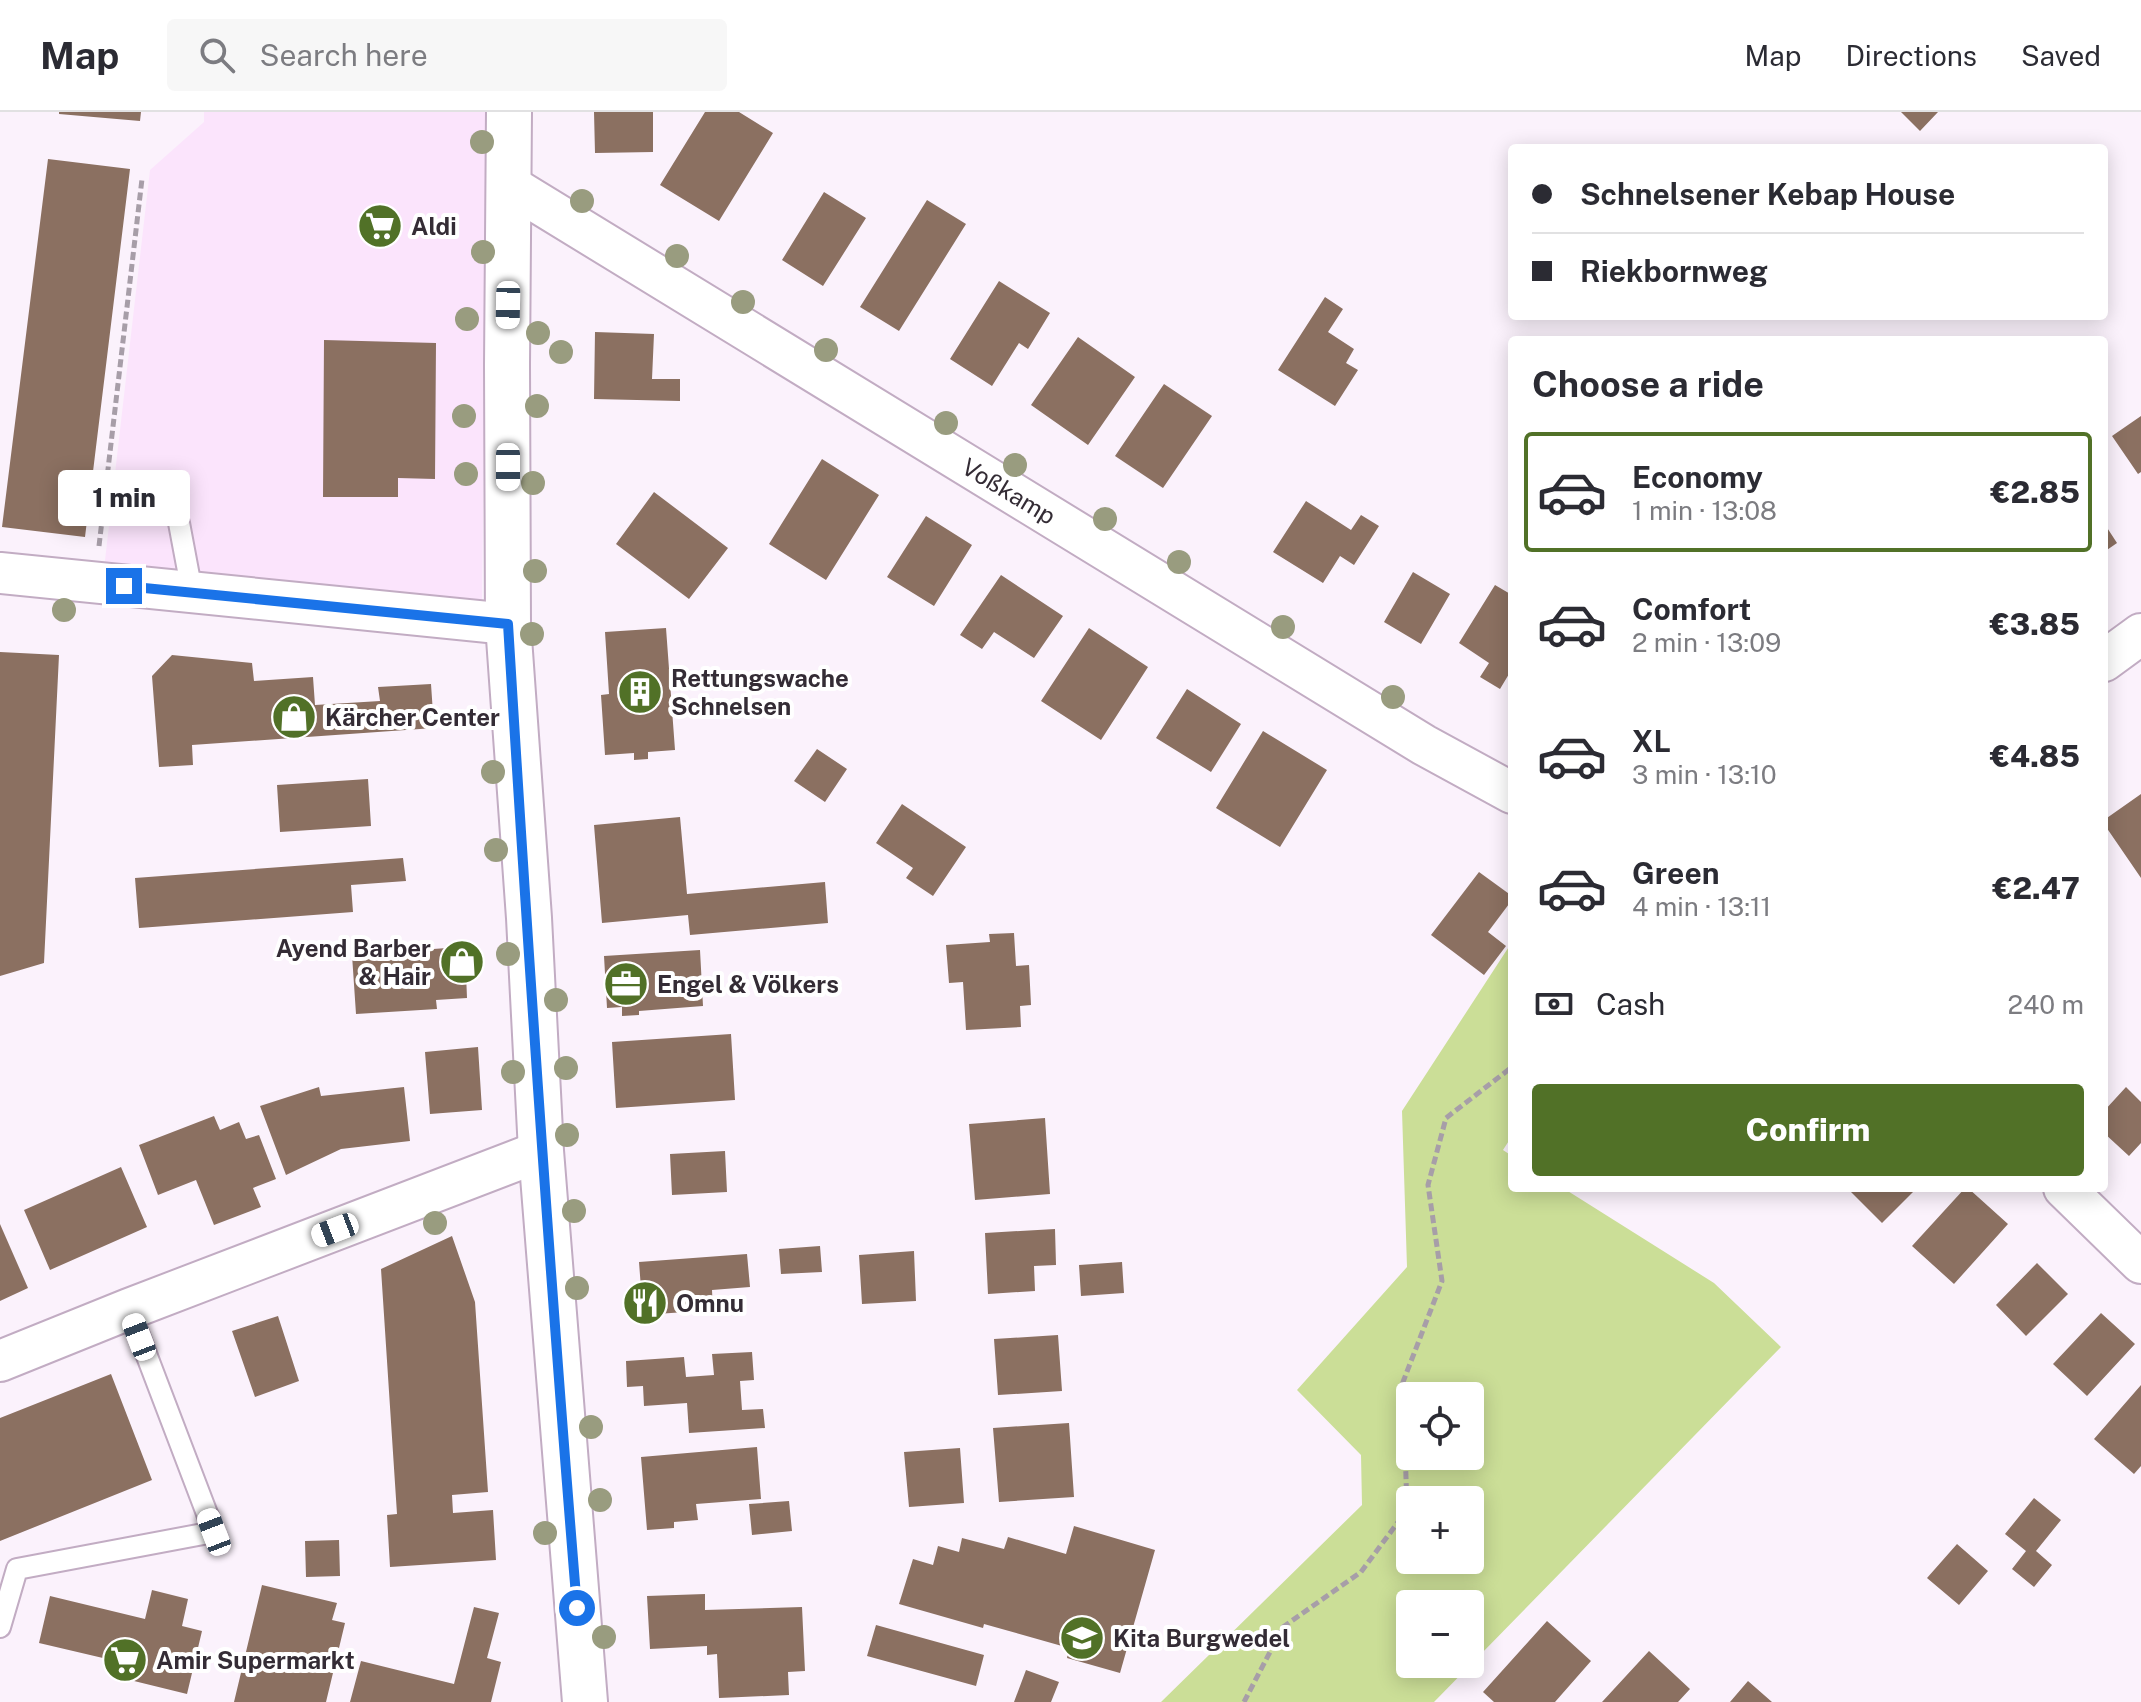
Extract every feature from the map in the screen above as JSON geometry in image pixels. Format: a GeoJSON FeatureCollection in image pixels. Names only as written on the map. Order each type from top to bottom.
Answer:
{"type":"FeatureCollection","features":[{"type":"Feature","properties":{"kind":"main road"},"geometry":{"type":"LineString","coordinates":[[509,112],[508,624],[529,918],[541,1151],[585,1702]]}},
{"type":"Feature","properties":{"kind":"street","name":"Voßkamp"},"geometry":{"type":"LineString","coordinates":[[509,185],[1424,745],[1508,791]]}},
{"type":"Feature","properties":{"kind":"street"},"geometry":{"type":"LineString","coordinates":[[0,573],[508,624]]}},
{"type":"Feature","properties":{"kind":"street"},"geometry":{"type":"LineString","coordinates":[[2108,658],[2141,634]]}},
{"type":"Feature","properties":{"kind":"street"},"geometry":{"type":"LineString","coordinates":[[0,1361],[541,1151]]}},
{"type":"Feature","properties":{"kind":"street"},"geometry":{"type":"LineString","coordinates":[[2068,1192],[2141,1263]]}},
{"type":"Feature","properties":{"kind":"lane"},"geometry":{"type":"LineString","coordinates":[[179,523],[192,592]]}},
{"type":"Feature","properties":{"kind":"lane"},"geometry":{"type":"LineString","coordinates":[[0,1627],[17,1569],[214,1532],[129,1309]]}},
{"type":"Feature","properties":{"kind":"path"},"geometry":{"type":"LineString","coordinates":[[109,585],[142,179]]}},
{"type":"Feature","properties":{"kind":"path"},"geometry":{"type":"LineString","coordinates":[[1244,1702],[1283,1627],[1361,1572],[1407,1510],[1403,1382],[1442,1281],[1428,1185],[1446,1118],[1508,1070]]}},
{"type":"Feature","properties":{"kind":"shaded area"},"geometry":{"type":"Polygon","coordinates":[[[204,112],[488,112],[482,600],[104,569],[150,170],[204,122],[204,112]]]}},
{"type":"Feature","properties":{"kind":"green space"},"geometry":{"type":"Polygon","coordinates":[[[1508,948],[1508,1142],[1503,1150],[1508,1153],[1508,1192],[1569,1192],[1714,1283],[1781,1347],[1484,1651],[1484,1590],[1396,1590],[1396,1678],[1457,1678],[1434,1702],[1161,1702],[1362,1505],[1361,1455],[1297,1390],[1407,1267],[1402,1111],[1508,948]]]}},
{"type":"Feature","properties":{"kind":"building"},"geometry":{"type":"Polygon","coordinates":[[[59,112],[141,112],[140,121],[59,112]]]}},
{"type":"Feature","properties":{"kind":"building"},"geometry":{"type":"Polygon","coordinates":[[[594,112],[653,112],[653,152],[595,153],[594,112]]]}},
{"type":"Feature","properties":{"kind":"building"},"geometry":{"type":"Polygon","coordinates":[[[705,112],[739,112],[773,133],[719,221],[660,185],[705,112]]]}},
{"type":"Feature","properties":{"kind":"building"},"geometry":{"type":"Polygon","coordinates":[[[1901,112],[1938,112],[1920,131],[1901,112]]]}},
{"type":"Feature","properties":{"kind":"building"},"geometry":{"type":"Polygon","coordinates":[[[48,159],[130,169],[85,537],[2,527],[48,159]]]}},
{"type":"Feature","properties":{"kind":"building"},"geometry":{"type":"Polygon","coordinates":[[[824,192],[866,218],[823,286],[782,260],[824,192]]]}},
{"type":"Feature","properties":{"kind":"building"},"geometry":{"type":"Polygon","coordinates":[[[927,200],[966,224],[899,331],[860,307],[927,200]]]}},
{"type":"Feature","properties":{"kind":"building"},"geometry":{"type":"Polygon","coordinates":[[[999,281],[1050,313],[1028,349],[1019,343],[992,386],[950,359],[999,281]]]}},
{"type":"Feature","properties":{"kind":"building"},"geometry":{"type":"Polygon","coordinates":[[[1325,297],[1343,309],[1328,332],[1354,349],[1346,363],[1358,370],[1335,406],[1278,370],[1325,297]]]}},
{"type":"Feature","properties":{"kind":"building"},"geometry":{"type":"Polygon","coordinates":[[[595,332],[654,334],[652,379],[680,379],[680,401],[594,399],[595,332]]]}},
{"type":"Feature","properties":{"kind":"building"},"geometry":{"type":"Polygon","coordinates":[[[1078,337],[1135,377],[1088,445],[1031,405],[1078,337]]]}},
{"type":"Feature","properties":{"kind":"building"},"geometry":{"type":"Polygon","coordinates":[[[324,340],[436,343],[435,479],[398,478],[398,497],[323,497],[324,340]]]}},
{"type":"Feature","properties":{"kind":"building"},"geometry":{"type":"Polygon","coordinates":[[[1164,384],[1212,416],[1163,488],[1115,456],[1164,384]]]}},
{"type":"Feature","properties":{"kind":"building"},"geometry":{"type":"Polygon","coordinates":[[[2141,416],[2141,472],[2138,474],[2112,436],[2141,416]]]}},
{"type":"Feature","properties":{"kind":"building"},"geometry":{"type":"Polygon","coordinates":[[[822,459],[879,495],[826,580],[769,544],[822,459]]]}},
{"type":"Feature","properties":{"kind":"building"},"geometry":{"type":"Polygon","coordinates":[[[654,492],[728,548],[689,599],[616,544],[654,492]]]}},
{"type":"Feature","properties":{"kind":"building"},"geometry":{"type":"Polygon","coordinates":[[[1306,501],[1351,530],[1361,515],[1379,526],[1354,565],[1340,556],[1323,583],[1273,552],[1306,501]]]}},
{"type":"Feature","properties":{"kind":"building"},"geometry":{"type":"Polygon","coordinates":[[[926,516],[972,545],[934,606],[887,577],[926,516]]]}},
{"type":"Feature","properties":{"kind":"building"},"geometry":{"type":"Polygon","coordinates":[[[2108,529],[2117,543],[2108,549],[2108,529]]]}},
{"type":"Feature","properties":{"kind":"building"},"geometry":{"type":"Polygon","coordinates":[[[1413,572],[1450,594],[1421,644],[1384,622],[1413,572]]]}},
{"type":"Feature","properties":{"kind":"building"},"geometry":{"type":"Polygon","coordinates":[[[1001,575],[1063,616],[1034,658],[994,632],[982,649],[960,635],[1001,575]]]}},
{"type":"Feature","properties":{"kind":"building"},"geometry":{"type":"Polygon","coordinates":[[[1495,585],[1508,593],[1508,676],[1500,689],[1480,677],[1489,663],[1459,643],[1495,585]]]}},
{"type":"Feature","properties":{"kind":"building","name":"Rettungswache Schnelsen"},"geometry":{"type":"Polygon","coordinates":[[[666,628],[675,750],[648,752],[648,759],[634,760],[634,753],[605,755],[601,695],[609,694],[605,632],[666,628]]]}},
{"type":"Feature","properties":{"kind":"building"},"geometry":{"type":"Polygon","coordinates":[[[1089,628],[1148,667],[1101,740],[1041,701],[1089,628]]]}},
{"type":"Feature","properties":{"kind":"building"},"geometry":{"type":"Polygon","coordinates":[[[0,652],[59,655],[44,963],[0,976],[0,652]]]}},
{"type":"Feature","properties":{"kind":"building","name":"Kärcher Center"},"geometry":{"type":"Polygon","coordinates":[[[172,655],[252,663],[254,681],[313,677],[315,705],[380,701],[378,687],[431,684],[434,728],[192,745],[193,765],[159,767],[152,676],[172,655]]]}},
{"type":"Feature","properties":{"kind":"building"},"geometry":{"type":"Polygon","coordinates":[[[1187,689],[1241,724],[1211,772],[1156,738],[1187,689]]]}},
{"type":"Feature","properties":{"kind":"building"},"geometry":{"type":"Polygon","coordinates":[[[1263,731],[1327,770],[1280,847],[1216,808],[1263,731]]]}},
{"type":"Feature","properties":{"kind":"building"},"geometry":{"type":"Polygon","coordinates":[[[817,749],[847,769],[825,802],[794,781],[817,749]]]}},
{"type":"Feature","properties":{"kind":"building"},"geometry":{"type":"Polygon","coordinates":[[[368,779],[371,826],[280,832],[277,785],[368,779]]]}},
{"type":"Feature","properties":{"kind":"building"},"geometry":{"type":"Polygon","coordinates":[[[2141,794],[2141,878],[2108,830],[2108,817],[2141,794]]]}},
{"type":"Feature","properties":{"kind":"building"},"geometry":{"type":"Polygon","coordinates":[[[902,804],[966,847],[933,896],[906,878],[913,868],[876,843],[902,804]]]}},
{"type":"Feature","properties":{"kind":"building"},"geometry":{"type":"Polygon","coordinates":[[[680,817],[687,894],[825,882],[828,923],[690,935],[688,915],[602,923],[594,825],[680,817]]]}},
{"type":"Feature","properties":{"kind":"building"},"geometry":{"type":"Polygon","coordinates":[[[403,858],[406,881],[351,885],[353,912],[139,928],[135,878],[403,858]]]}},
{"type":"Feature","properties":{"kind":"building"},"geometry":{"type":"Polygon","coordinates":[[[1479,872],[1508,893],[1508,905],[1488,932],[1506,946],[1484,975],[1431,935],[1479,872]]]}},
{"type":"Feature","properties":{"kind":"building"},"geometry":{"type":"Polygon","coordinates":[[[1014,933],[1016,966],[1029,965],[1031,1005],[1020,1006],[1021,1027],[966,1030],[963,982],[949,983],[946,945],[990,942],[989,934],[1014,933]]]}},
{"type":"Feature","properties":{"kind":"building"},"geometry":{"type":"Polygon","coordinates":[[[474,946],[476,972],[466,973],[467,998],[436,1000],[437,1009],[356,1014],[352,955],[474,946]]]}},
{"type":"Feature","properties":{"kind":"building"},"geometry":{"type":"Polygon","coordinates":[[[700,950],[703,1006],[639,1011],[639,1015],[622,1016],[622,1007],[607,1008],[604,956],[700,950]]]}},
{"type":"Feature","properties":{"kind":"building"},"geometry":{"type":"Polygon","coordinates":[[[731,1034],[735,1100],[616,1108],[612,1042],[731,1034]]]}},
{"type":"Feature","properties":{"kind":"building"},"geometry":{"type":"Polygon","coordinates":[[[478,1047],[482,1110],[430,1114],[425,1052],[478,1047]]]}},
{"type":"Feature","properties":{"kind":"building"},"geometry":{"type":"Polygon","coordinates":[[[319,1087],[321,1096],[404,1087],[410,1141],[341,1149],[286,1175],[260,1106],[319,1087]]]}},
{"type":"Feature","properties":{"kind":"building"},"geometry":{"type":"Polygon","coordinates":[[[2126,1087],[2141,1102],[2141,1143],[2129,1156],[2108,1137],[2108,1107],[2126,1087]]]}},
{"type":"Feature","properties":{"kind":"building"},"geometry":{"type":"Polygon","coordinates":[[[214,1116],[220,1130],[239,1122],[246,1139],[259,1135],[276,1179],[253,1188],[261,1207],[214,1225],[196,1180],[158,1195],[139,1145],[214,1116]]]}},
{"type":"Feature","properties":{"kind":"building"},"geometry":{"type":"Polygon","coordinates":[[[1045,1118],[1050,1194],[975,1200],[969,1124],[1045,1118]]]}},
{"type":"Feature","properties":{"kind":"building"},"geometry":{"type":"Polygon","coordinates":[[[725,1151],[727,1192],[672,1195],[670,1154],[725,1151]]]}},
{"type":"Feature","properties":{"kind":"building"},"geometry":{"type":"Polygon","coordinates":[[[121,1167],[147,1227],[50,1270],[24,1210],[121,1167]]]}},
{"type":"Feature","properties":{"kind":"building"},"geometry":{"type":"Polygon","coordinates":[[[1851,1192],[1913,1192],[1882,1223],[1851,1192]]]}},
{"type":"Feature","properties":{"kind":"building"},"geometry":{"type":"Polygon","coordinates":[[[1961,1192],[1972,1192],[2008,1224],[1954,1284],[1912,1246],[1961,1192]]]}},
{"type":"Feature","properties":{"kind":"building"},"geometry":{"type":"Polygon","coordinates":[[[0,1224],[28,1288],[0,1301],[0,1224]]]}},
{"type":"Feature","properties":{"kind":"building"},"geometry":{"type":"Polygon","coordinates":[[[1055,1229],[1056,1265],[1034,1266],[1035,1291],[988,1294],[985,1233],[1055,1229]]]}},
{"type":"Feature","properties":{"kind":"building"},"geometry":{"type":"Polygon","coordinates":[[[452,1236],[475,1302],[488,1492],[452,1495],[453,1513],[493,1510],[496,1560],[390,1567],[387,1515],[397,1514],[381,1269],[452,1236]]]}},
{"type":"Feature","properties":{"kind":"building"},"geometry":{"type":"Polygon","coordinates":[[[820,1246],[822,1272],[781,1274],[779,1249],[820,1246]]]}},
{"type":"Feature","properties":{"kind":"building"},"geometry":{"type":"Polygon","coordinates":[[[914,1251],[916,1301],[862,1304],[859,1255],[914,1251]]]}},
{"type":"Feature","properties":{"kind":"building"},"geometry":{"type":"Polygon","coordinates":[[[747,1254],[750,1287],[712,1290],[713,1310],[643,1315],[639,1262],[747,1254]]]}},
{"type":"Feature","properties":{"kind":"building"},"geometry":{"type":"Polygon","coordinates":[[[1122,1262],[1124,1293],[1081,1296],[1079,1265],[1122,1262]]]}},
{"type":"Feature","properties":{"kind":"building"},"geometry":{"type":"Polygon","coordinates":[[[2037,1263],[2068,1294],[2026,1336],[1996,1305],[2037,1263]]]}},
{"type":"Feature","properties":{"kind":"building"},"geometry":{"type":"Polygon","coordinates":[[[2101,1313],[2135,1344],[2087,1396],[2053,1364],[2101,1313]]]}},
{"type":"Feature","properties":{"kind":"building"},"geometry":{"type":"Polygon","coordinates":[[[278,1316],[299,1381],[255,1397],[232,1331],[278,1316]]]}},
{"type":"Feature","properties":{"kind":"building"},"geometry":{"type":"Polygon","coordinates":[[[1058,1335],[1062,1391],[998,1395],[994,1339],[1058,1335]]]}},
{"type":"Feature","properties":{"kind":"building"},"geometry":{"type":"Polygon","coordinates":[[[752,1352],[754,1380],[740,1381],[742,1410],[763,1409],[765,1428],[689,1433],[687,1403],[644,1406],[643,1386],[627,1387],[626,1361],[684,1357],[686,1377],[714,1375],[712,1354],[752,1352]]]}},
{"type":"Feature","properties":{"kind":"building"},"geometry":{"type":"Polygon","coordinates":[[[111,1374],[152,1480],[0,1541],[0,1418],[111,1374]]]}},
{"type":"Feature","properties":{"kind":"building"},"geometry":{"type":"Polygon","coordinates":[[[2141,1385],[2141,1466],[2134,1474],[2094,1439],[2141,1385]]]}},
{"type":"Feature","properties":{"kind":"building"},"geometry":{"type":"Polygon","coordinates":[[[1069,1423],[1074,1497],[999,1502],[993,1428],[1069,1423]]]}},
{"type":"Feature","properties":{"kind":"building"},"geometry":{"type":"Polygon","coordinates":[[[757,1447],[761,1499],[696,1504],[698,1520],[674,1522],[674,1528],[647,1530],[641,1457],[757,1447]]]}},
{"type":"Feature","properties":{"kind":"building"},"geometry":{"type":"Polygon","coordinates":[[[960,1448],[964,1503],[909,1507],[904,1452],[960,1448]]]}},
{"type":"Feature","properties":{"kind":"building"},"geometry":{"type":"Polygon","coordinates":[[[2034,1498],[2061,1520],[2036,1551],[2052,1565],[2034,1587],[2012,1569],[2026,1551],[2005,1534],[2034,1498]]]}},
{"type":"Feature","properties":{"kind":"building"},"geometry":{"type":"Polygon","coordinates":[[[789,1501],[792,1531],[752,1535],[749,1504],[789,1501]]]}},
{"type":"Feature","properties":{"kind":"building"},"geometry":{"type":"Polygon","coordinates":[[[1074,1526],[1155,1550],[1120,1673],[1067,1658],[1069,1648],[899,1604],[913,1559],[933,1565],[938,1546],[959,1552],[962,1538],[1004,1549],[1008,1537],[1066,1554],[1074,1526]]]}},
{"type":"Feature","properties":{"kind":"building"},"geometry":{"type":"Polygon","coordinates":[[[339,1540],[340,1576],[306,1577],[305,1541],[339,1540]]]}},
{"type":"Feature","properties":{"kind":"building"},"geometry":{"type":"Polygon","coordinates":[[[1957,1544],[1988,1571],[1959,1605],[1927,1578],[1957,1544]]]}},
{"type":"Feature","properties":{"kind":"building"},"geometry":{"type":"Polygon","coordinates":[[[262,1585],[337,1603],[332,1620],[345,1623],[326,1702],[234,1702],[262,1585]]]}},
{"type":"Feature","properties":{"kind":"building"},"geometry":{"type":"Polygon","coordinates":[[[152,1590],[188,1599],[182,1626],[202,1631],[187,1694],[134,1681],[137,1666],[39,1643],[50,1596],[145,1619],[152,1590]]]}},
{"type":"Feature","properties":{"kind":"building"},"geometry":{"type":"Polygon","coordinates":[[[705,1594],[705,1610],[802,1607],[805,1671],[788,1672],[789,1695],[719,1698],[717,1654],[707,1655],[707,1646],[650,1649],[647,1596],[705,1594]]]}},
{"type":"Feature","properties":{"kind":"building"},"geometry":{"type":"Polygon","coordinates":[[[474,1607],[499,1613],[487,1658],[501,1662],[491,1702],[350,1702],[361,1661],[454,1684],[474,1607]]]}},
{"type":"Feature","properties":{"kind":"building"},"geometry":{"type":"Polygon","coordinates":[[[1547,1621],[1591,1661],[1555,1702],[1494,1702],[1483,1692],[1547,1621]]]}},
{"type":"Feature","properties":{"kind":"building"},"geometry":{"type":"Polygon","coordinates":[[[876,1625],[984,1655],[976,1686],[867,1656],[876,1625]]]}},
{"type":"Feature","properties":{"kind":"building"},"geometry":{"type":"Polygon","coordinates":[[[1649,1651],[1690,1689],[1678,1702],[1602,1702],[1649,1651]]]}},
{"type":"Feature","properties":{"kind":"building"},"geometry":{"type":"Polygon","coordinates":[[[1026,1670],[1059,1682],[1051,1702],[1014,1702],[1026,1670]]]}},
{"type":"Feature","properties":{"kind":"building"},"geometry":{"type":"Polygon","coordinates":[[[1748,1681],[1772,1702],[1730,1702],[1748,1681]]]}},
{"type":"Feature","properties":{"kind":"place","name":"Aldi"},"geometry":{"type":"Point","coordinates":[380,226]}},
{"type":"Feature","properties":{"kind":"place","name":"Rettungswache Schnelsen"},"geometry":{"type":"Point","coordinates":[640,692]}},
{"type":"Feature","properties":{"kind":"place","name":"Kärcher Center"},"geometry":{"type":"Point","coordinates":[294,717]}},
{"type":"Feature","properties":{"kind":"place","name":"Ayend Barber & Hair"},"geometry":{"type":"Point","coordinates":[462,962]}},
{"type":"Feature","properties":{"kind":"place","name":"Engel & Völkers"},"geometry":{"type":"Point","coordinates":[626,984]}},
{"type":"Feature","properties":{"kind":"place","name":"Omnu"},"geometry":{"type":"Point","coordinates":[645,1303]}},
{"type":"Feature","properties":{"kind":"place","name":"Kita Burgwedel"},"geometry":{"type":"Point","coordinates":[1082,1638]}},
{"type":"Feature","properties":{"kind":"place","name":"Amir Supermarkt"},"geometry":{"type":"Point","coordinates":[125,1660]}},
{"type":"Feature","properties":{"kind":"route"},"geometry":{"type":"LineString","coordinates":[[124,586],[508,624],[529,918],[541,1151],[577,1608]]}}]}
